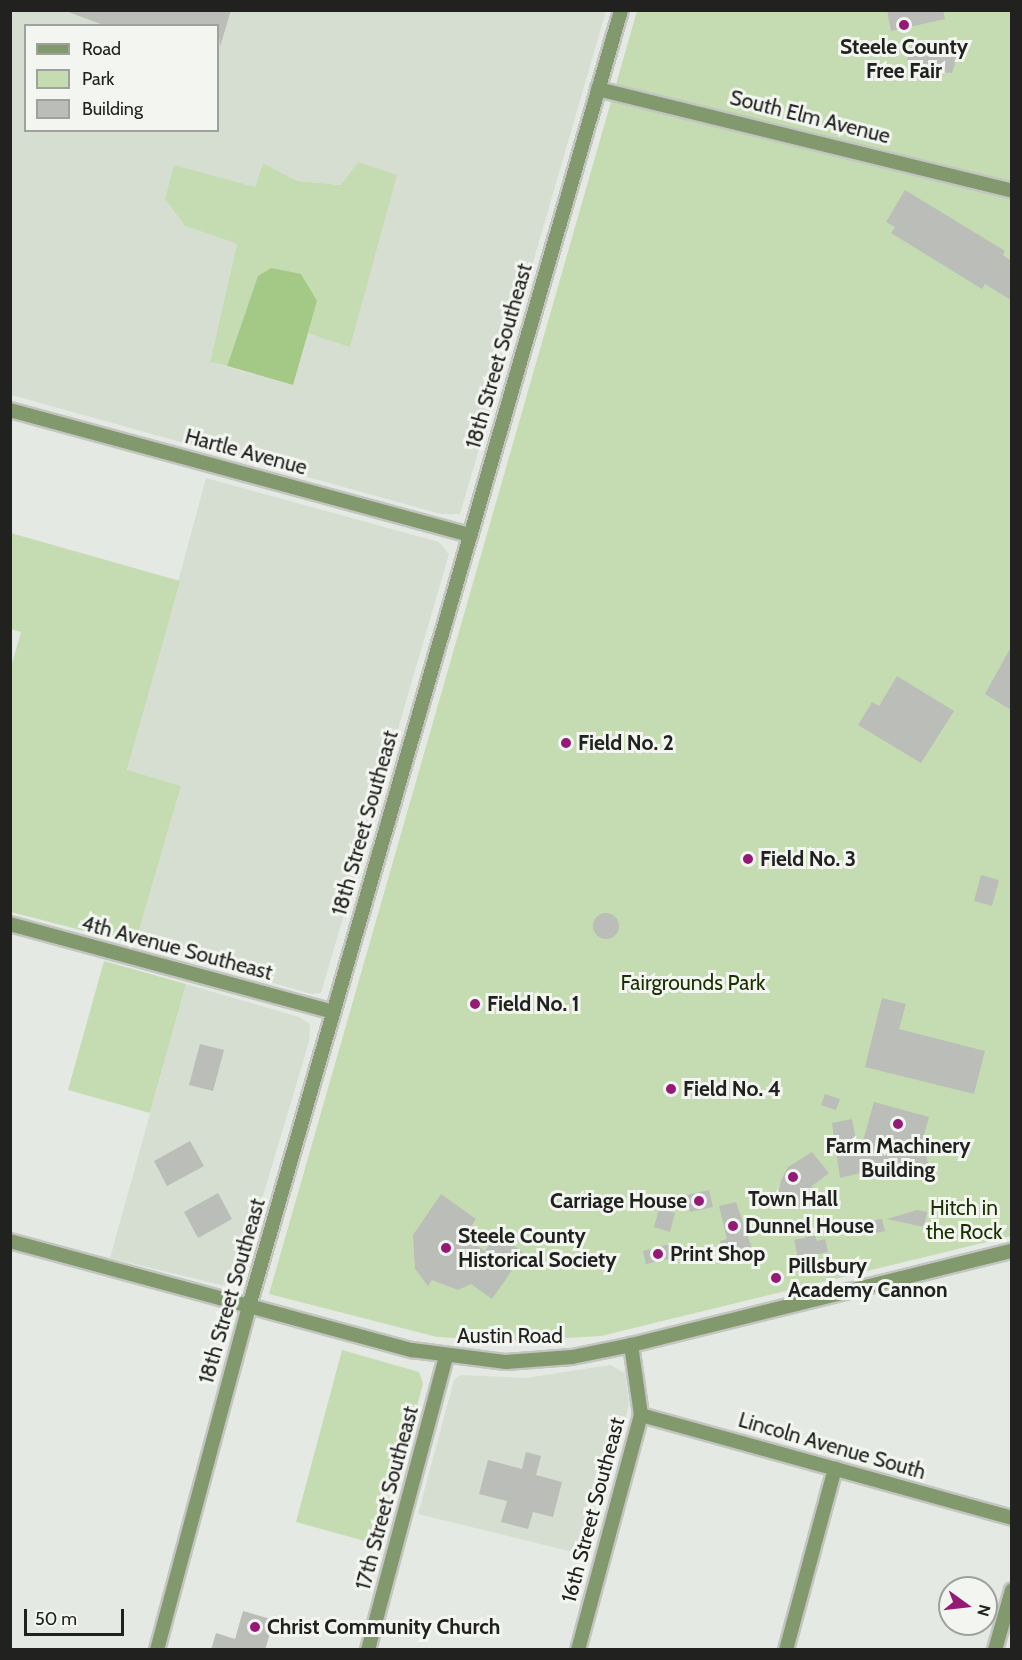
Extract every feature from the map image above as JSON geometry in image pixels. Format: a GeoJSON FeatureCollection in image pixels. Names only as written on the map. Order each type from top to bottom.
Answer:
{"type":"FeatureCollection","features":[{"type":"Feature","properties":{"kind":"street","name":"18th Street Southeast"},"geometry":{"type":"LineString","coordinates":[[157,1650],[249,1306],[621,10]]}},
{"type":"Feature","properties":{"kind":"street","name":"South Elm Avenue"},"geometry":{"type":"LineString","coordinates":[[598,89],[852,148],[1011,191]]}},
{"type":"Feature","properties":{"kind":"street","name":"Hartle Avenue"},"geometry":{"type":"LineString","coordinates":[[10,410],[470,535]]}},
{"type":"Feature","properties":{"kind":"street","name":"4th Avenue Southeast"},"geometry":{"type":"LineString","coordinates":[[10,924],[333,1012]]}},
{"type":"Feature","properties":{"kind":"street","name":"Austin Road"},"geometry":{"type":"LineString","coordinates":[[10,1240],[446,1358],[541,1360],[632,1345],[1011,1251]]}},
{"type":"Feature","properties":{"kind":"street","name":"16th Street Southeast"},"geometry":{"type":"LineString","coordinates":[[578,1650],[641,1415],[632,1345]]}},
{"type":"Feature","properties":{"kind":"street","name":"17th Street Southeast"},"geometry":{"type":"LineString","coordinates":[[368,1650],[446,1358]]}},
{"type":"Feature","properties":{"kind":"street","name":"Lincoln Avenue South"},"geometry":{"type":"LineString","coordinates":[[641,1415],[1011,1518]]}},
{"type":"Feature","properties":{"kind":"street"},"geometry":{"type":"LineString","coordinates":[[786,1650],[835,1469]]}},
{"type":"Feature","properties":{"kind":"street"},"geometry":{"type":"LineString","coordinates":[[995,1650],[1011,1590]]}},
{"type":"Feature","properties":{"kind":"shaded area"},"geometry":{"type":"Polygon","coordinates":[[[10,11],[606,11],[460,514],[441,514],[11,395],[10,11]],[[358,162],[342,185],[297,181],[263,163],[255,187],[165,199],[185,226],[237,244],[210,362],[292,385],[307,333],[350,346],[358,162]]]}},
{"type":"Feature","properties":{"kind":"shaded area"},"geometry":{"type":"Polygon","coordinates":[[[206,478],[439,542],[449,554],[321,993],[312,994],[135,944],[181,786],[127,771],[206,478]]]}},
{"type":"Feature","properties":{"kind":"shaded area"},"geometry":{"type":"Polygon","coordinates":[[[186,984],[299,1017],[310,1024],[309,1042],[237,1283],[221,1285],[110,1258],[186,984]]]}},
{"type":"Feature","properties":{"kind":"shaded area"},"geometry":{"type":"Polygon","coordinates":[[[610,1365],[625,1373],[629,1404],[589,1556],[418,1514],[454,1380],[461,1375],[526,1378],[610,1365]]]}},
{"type":"Feature","properties":{"kind":"green space","name":"Fairgrounds Park"},"geometry":{"type":"Polygon","coordinates":[[[637,11],[1011,11],[1011,1236],[601,1336],[516,1341],[437,1337],[269,1294],[637,11]]]}},
{"type":"Feature","properties":{"kind":"green space"},"geometry":{"type":"Polygon","coordinates":[[[358,162],[397,175],[350,347],[307,333],[317,301],[271,268],[258,277],[227,366],[210,362],[237,244],[185,226],[165,199],[174,165],[255,187],[263,163],[297,181],[341,185],[358,162]]]}},
{"type":"Feature","properties":{"kind":"green space"},"geometry":{"type":"Polygon","coordinates":[[[271,268],[301,274],[317,301],[293,385],[227,366],[258,276],[271,268]]]}},
{"type":"Feature","properties":{"kind":"green space"},"geometry":{"type":"Polygon","coordinates":[[[11,533],[180,581],[127,770],[181,786],[135,944],[11,912],[10,670],[21,632],[11,629],[11,533]]]}},
{"type":"Feature","properties":{"kind":"green space"},"geometry":{"type":"Polygon","coordinates":[[[104,961],[186,984],[150,1113],[68,1090],[104,961]]]}},
{"type":"Feature","properties":{"kind":"green space"},"geometry":{"type":"Polygon","coordinates":[[[342,1350],[419,1372],[423,1384],[379,1545],[296,1522],[342,1350]]]}},
{"type":"Feature","properties":{"kind":"building"},"geometry":{"type":"Polygon","coordinates":[[[63,10],[231,10],[220,47],[219,24],[101,24],[63,10]]]}},
{"type":"Feature","properties":{"kind":"building","name":"Steele County Free Fair"},"geometry":{"type":"Polygon","coordinates":[[[887,10],[943,10],[945,19],[891,31],[887,10]]]}},
{"type":"Feature","properties":{"kind":"building"},"geometry":{"type":"Polygon","coordinates":[[[913,42],[931,47],[932,43],[958,55],[952,73],[924,71],[926,66],[907,60],[913,42]]]}},
{"type":"Feature","properties":{"kind":"building"},"geometry":{"type":"Polygon","coordinates":[[[905,190],[1005,251],[1003,255],[1011,261],[1011,300],[985,284],[982,289],[891,233],[895,227],[886,222],[905,190]]]}},
{"type":"Feature","properties":{"kind":"building"},"geometry":{"type":"Polygon","coordinates":[[[1011,647],[1011,710],[985,694],[1011,647]]]}},
{"type":"Feature","properties":{"kind":"building"},"geometry":{"type":"Polygon","coordinates":[[[897,676],[954,711],[921,763],[858,725],[872,702],[879,706],[897,676]]]}},
{"type":"Feature","properties":{"kind":"building"},"geometry":{"type":"Polygon","coordinates":[[[981,875],[999,880],[992,906],[974,901],[981,875]]]}},
{"type":"Feature","properties":{"kind":"building"},"geometry":{"type":"Polygon","coordinates":[[[606,913],[615,917],[619,926],[615,935],[606,939],[597,935],[593,926],[597,917],[606,913]]]}},
{"type":"Feature","properties":{"kind":"building"},"geometry":{"type":"Polygon","coordinates":[[[882,998],[906,1004],[899,1029],[985,1051],[974,1094],[865,1067],[882,998]]]}},
{"type":"Feature","properties":{"kind":"building"},"geometry":{"type":"Polygon","coordinates":[[[200,1044],[224,1050],[213,1091],[189,1085],[200,1044]]]}},
{"type":"Feature","properties":{"kind":"building"},"geometry":{"type":"Polygon","coordinates":[[[825,1094],[840,1099],[836,1110],[821,1105],[825,1094]]]}},
{"type":"Feature","properties":{"kind":"building"},"geometry":{"type":"Polygon","coordinates":[[[874,1102],[929,1117],[918,1157],[926,1155],[930,1172],[899,1180],[896,1164],[840,1178],[832,1123],[852,1119],[859,1155],[874,1102]]]}},
{"type":"Feature","properties":{"kind":"building"},"geometry":{"type":"Polygon","coordinates":[[[190,1141],[204,1166],[167,1186],[154,1161],[190,1141]]]}},
{"type":"Feature","properties":{"kind":"building"},"geometry":{"type":"Polygon","coordinates":[[[812,1152],[829,1173],[812,1186],[816,1204],[790,1209],[785,1196],[778,1194],[781,1180],[788,1167],[812,1152]]]}},
{"type":"Feature","properties":{"kind":"building","name":"Carriage House"},"geometry":{"type":"Polygon","coordinates":[[[709,1190],[713,1207],[690,1212],[686,1195],[709,1190]]]}},
{"type":"Feature","properties":{"kind":"building"},"geometry":{"type":"Polygon","coordinates":[[[218,1193],[232,1219],[198,1238],[184,1212],[218,1193]]]}},
{"type":"Feature","properties":{"kind":"building","name":"Steele County Historical Society"},"geometry":{"type":"Polygon","coordinates":[[[441,1194],[476,1219],[464,1237],[485,1251],[497,1234],[524,1253],[492,1299],[471,1284],[458,1290],[432,1280],[428,1286],[415,1269],[413,1235],[441,1194]]]}},
{"type":"Feature","properties":{"kind":"building","name":"Dunnel House"},"geometry":{"type":"Polygon","coordinates":[[[736,1202],[755,1257],[725,1264],[720,1241],[727,1239],[719,1206],[736,1202]]]}},
{"type":"Feature","properties":{"kind":"building"},"geometry":{"type":"Polygon","coordinates":[[[659,1209],[675,1213],[670,1232],[654,1227],[659,1209]]]}},
{"type":"Feature","properties":{"kind":"building"},"geometry":{"type":"Polygon","coordinates":[[[917,1210],[927,1212],[924,1227],[887,1219],[917,1210]]]}},
{"type":"Feature","properties":{"kind":"building"},"geometry":{"type":"Polygon","coordinates":[[[882,1219],[885,1231],[871,1234],[869,1221],[882,1219]]]}},
{"type":"Feature","properties":{"kind":"building"},"geometry":{"type":"Polygon","coordinates":[[[815,1235],[817,1241],[825,1239],[828,1252],[798,1258],[794,1240],[815,1235]]]}},
{"type":"Feature","properties":{"kind":"building","name":"Print Shop"},"geometry":{"type":"Polygon","coordinates":[[[670,1244],[673,1258],[646,1264],[643,1251],[670,1244]]]}},
{"type":"Feature","properties":{"kind":"building"},"geometry":{"type":"Polygon","coordinates":[[[526,1452],[541,1456],[536,1475],[562,1482],[553,1517],[533,1512],[528,1529],[501,1522],[507,1501],[479,1494],[488,1460],[522,1469],[526,1452]]]}},
{"type":"Feature","properties":{"kind":"building","name":"Christ Community Church"},"geometry":{"type":"Polygon","coordinates":[[[243,1611],[274,1620],[265,1650],[211,1650],[216,1633],[235,1639],[243,1611]]]}},
{"type":"Feature","properties":{"kind":"place","name":"Steele County Free Fair"},"geometry":{"type":"Point","coordinates":[904,25]}},
{"type":"Feature","properties":{"kind":"place","name":"Field No. 2"},"geometry":{"type":"Point","coordinates":[566,743]}},
{"type":"Feature","properties":{"kind":"place","name":"Field No. 3"},"geometry":{"type":"Point","coordinates":[748,859]}},
{"type":"Feature","properties":{"kind":"place","name":"Field No. 1"},"geometry":{"type":"Point","coordinates":[475,1004]}},
{"type":"Feature","properties":{"kind":"place","name":"Field No. 4"},"geometry":{"type":"Point","coordinates":[671,1089]}},
{"type":"Feature","properties":{"kind":"place","name":"Farm Machinery Building"},"geometry":{"type":"Point","coordinates":[898,1124]}},
{"type":"Feature","properties":{"kind":"place","name":"Town Hall"},"geometry":{"type":"Point","coordinates":[793,1177]}},
{"type":"Feature","properties":{"kind":"place","name":"Carriage House"},"geometry":{"type":"Point","coordinates":[699,1201]}},
{"type":"Feature","properties":{"kind":"place","name":"Dunnel House"},"geometry":{"type":"Point","coordinates":[733,1226]}},
{"type":"Feature","properties":{"kind":"place","name":"Steele County Historical Society"},"geometry":{"type":"Point","coordinates":[446,1248]}},
{"type":"Feature","properties":{"kind":"place","name":"Print Shop"},"geometry":{"type":"Point","coordinates":[658,1254]}},
{"type":"Feature","properties":{"kind":"place","name":"Pillsbury Academy Cannon"},"geometry":{"type":"Point","coordinates":[776,1278]}},
{"type":"Feature","properties":{"kind":"place","name":"Christ Community Church"},"geometry":{"type":"Point","coordinates":[255,1627]}},
{"type":"Feature","properties":{"kind":"park label","name":"Hitch in the Rock"},"geometry":{"type":"Point","coordinates":[964,1220]}}]}
